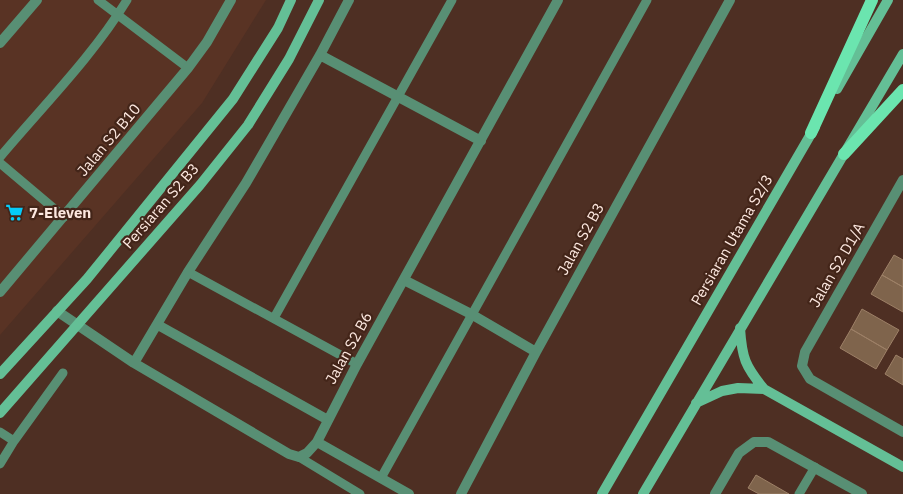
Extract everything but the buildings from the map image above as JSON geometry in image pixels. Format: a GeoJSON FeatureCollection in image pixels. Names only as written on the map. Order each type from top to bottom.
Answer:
{"type":"FeatureCollection","features":[{"type":"Feature","properties":{"kind":"main road"},"geometry":{"type":"LineString","coordinates":[[811,133],[872,0]]}},
{"type":"Feature","properties":{"kind":"main road"},"geometry":{"type":"LineString","coordinates":[[844,154],[903,90]]}},
{"type":"Feature","properties":{"kind":"street"},"geometry":{"type":"LineString","coordinates":[[0,43],[37,0]]}},
{"type":"Feature","properties":{"kind":"street","name":"Jalan S2 B10"},"geometry":{"type":"LineString","coordinates":[[0,292],[188,68],[207,42],[231,0]]}},
{"type":"Feature","properties":{"kind":"street","name":"Persiaran S2 B3"},"geometry":{"type":"LineString","coordinates":[[0,374],[87,279],[234,99],[278,28],[291,0]]}},
{"type":"Feature","properties":{"kind":"street","name":"Persiaran S2 B3"},"geometry":{"type":"LineString","coordinates":[[0,413],[200,185],[248,125],[288,59],[320,0]]}},
{"type":"Feature","properties":{"kind":"street"},"geometry":{"type":"LineString","coordinates":[[134,364],[188,272],[246,184],[320,55],[349,0]]}},
{"type":"Feature","properties":{"kind":"street","name":"Jalan S2 B6"},"geometry":{"type":"LineString","coordinates":[[299,457],[307,454],[317,442],[357,364],[558,0]]}},
{"type":"Feature","properties":{"kind":"street","name":"Jalan S2 B3"},"geometry":{"type":"LineString","coordinates":[[460,494],[730,0]]}},
{"type":"Feature","properties":{"kind":"street","name":"Persiaran Utama S2/3"},"geometry":{"type":"LineString","coordinates":[[602,494],[888,0]]}},
{"type":"Feature","properties":{"kind":"street"},"geometry":{"type":"LineString","coordinates":[[643,494],[903,54]]}},
{"type":"Feature","properties":{"kind":"street"},"geometry":{"type":"LineString","coordinates":[[320,55],[481,140]]}},
{"type":"Feature","properties":{"kind":"street","name":"Jalan S2 D1/A"},"geometry":{"type":"LineString","coordinates":[[903,180],[805,352],[802,366],[810,379],[903,432]]}},
{"type":"Feature","properties":{"kind":"street"},"geometry":{"type":"LineString","coordinates":[[404,280],[471,314],[536,352]]}},
{"type":"Feature","properties":{"kind":"street"},"geometry":{"type":"LineString","coordinates":[[57,311],[134,364],[289,454],[299,457]]}},
{"type":"Feature","properties":{"kind":"street"},"geometry":{"type":"LineString","coordinates":[[158,325],[328,420]]}},
{"type":"Feature","properties":{"kind":"street"},"geometry":{"type":"LineString","coordinates":[[740,328],[742,353],[748,370],[764,389],[903,467]]}},
{"type":"Feature","properties":{"kind":"street"},"geometry":{"type":"LineString","coordinates":[[696,402],[722,391],[738,388],[764,389]]}},
{"type":"Feature","properties":{"kind":"street"},"geometry":{"type":"LineString","coordinates":[[317,442],[409,494]]}},
{"type":"Feature","properties":{"kind":"street"},"geometry":{"type":"LineString","coordinates":[[715,494],[739,453],[754,442],[768,442],[862,494]]}},
{"type":"Feature","properties":{"kind":"lane"},"geometry":{"type":"LineString","coordinates":[[98,0],[188,68]]}},
{"type":"Feature","properties":{"kind":"lane"},"geometry":{"type":"LineString","coordinates":[[0,157],[89,53],[127,0]]}},
{"type":"Feature","properties":{"kind":"lane"},"geometry":{"type":"LineString","coordinates":[[274,318],[452,0]]}},
{"type":"Feature","properties":{"kind":"lane"},"geometry":{"type":"LineString","coordinates":[[381,478],[647,0]]}},
{"type":"Feature","properties":{"kind":"lane"},"geometry":{"type":"LineString","coordinates":[[0,162],[64,216]]}},
{"type":"Feature","properties":{"kind":"lane"},"geometry":{"type":"LineString","coordinates":[[188,272],[357,364]]}},
{"type":"Feature","properties":{"kind":"lane"},"geometry":{"type":"LineString","coordinates":[[0,462],[63,373]]}},
{"type":"Feature","properties":{"kind":"lane"},"geometry":{"type":"LineString","coordinates":[[0,432],[14,441]]}},
{"type":"Feature","properties":{"kind":"lane"},"geometry":{"type":"LineString","coordinates":[[299,457],[360,494]]}},
{"type":"Feature","properties":{"kind":"lane"},"geometry":{"type":"LineString","coordinates":[[799,494],[814,467]]}},
{"type":"Feature","properties":{"kind":"shaded area"},"geometry":{"type":"Polygon","coordinates":[[[0,0],[266,0],[202,103],[0,335],[0,0]]]}},
{"type":"Feature","properties":{"kind":"place","name":"7-Eleven"},"geometry":{"type":"Point","coordinates":[15,213]}}]}
